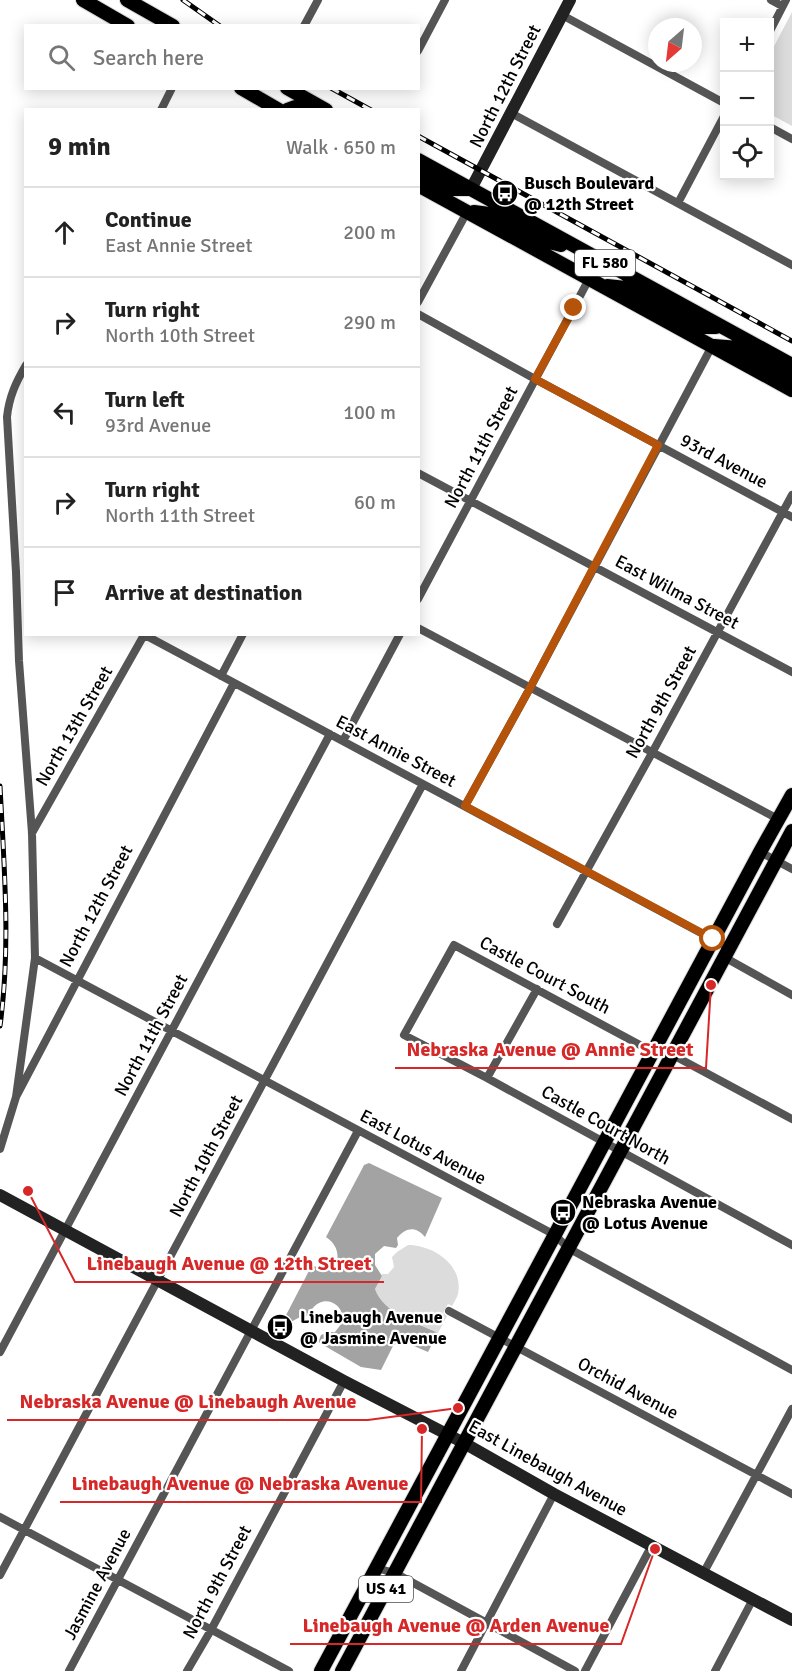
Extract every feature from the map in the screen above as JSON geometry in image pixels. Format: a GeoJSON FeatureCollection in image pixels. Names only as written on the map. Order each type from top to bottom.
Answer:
{"type":"FeatureCollection","features":[{"type":"Feature","properties":{"kind":"main road"},"geometry":{"type":"LineString","coordinates":[[83,0],[125,24]]}},
{"type":"Feature","properties":{"kind":"main road"},"geometry":{"type":"LineString","coordinates":[[127,0],[169,24]]}},
{"type":"Feature","properties":{"kind":"main road"},"geometry":{"type":"LineString","coordinates":[[244,90],[276,108]]}},
{"type":"Feature","properties":{"kind":"main road"},"geometry":{"type":"LineString","coordinates":[[291,90],[322,108]]}},
{"type":"Feature","properties":{"kind":"main road","name":"FL 580"},"geometry":{"type":"LineString","coordinates":[[420,161],[792,365]]}},
{"type":"Feature","properties":{"kind":"main road"},"geometry":{"type":"LineString","coordinates":[[420,175],[450,189],[471,189]]}},
{"type":"Feature","properties":{"kind":"main road","name":"FL 580"},"geometry":{"type":"LineString","coordinates":[[420,186],[792,390]]}},
{"type":"Feature","properties":{"kind":"main road"},"geometry":{"type":"LineString","coordinates":[[467,212],[497,216],[545,241],[581,250]]}},
{"type":"Feature","properties":{"kind":"main road"},"geometry":{"type":"LineString","coordinates":[[596,282],[626,288],[695,324],[705,327],[721,326]]}},
{"type":"Feature","properties":{"kind":"main road"},"geometry":{"type":"LineString","coordinates":[[712,346],[739,348],[792,376]]}},
{"type":"Feature","properties":{"kind":"main road","name":"US 41"},"geometry":{"type":"LineString","coordinates":[[321,1671],[792,795]]}},
{"type":"Feature","properties":{"kind":"main road","name":"US 41"},"geometry":{"type":"LineString","coordinates":[[342,1671],[792,831]]}},
{"type":"Feature","properties":{"kind":"street"},"geometry":{"type":"LineString","coordinates":[[305,24],[318,0]]}},
{"type":"Feature","properties":{"kind":"street"},"geometry":{"type":"LineString","coordinates":[[420,47],[446,0]]}},
{"type":"Feature","properties":{"kind":"street","name":"North 12th Street"},"geometry":{"type":"LineString","coordinates":[[471,189],[570,0]]}},
{"type":"Feature","properties":{"kind":"street"},"geometry":{"type":"LineString","coordinates":[[771,0],[784,3],[774,23]]}},
{"type":"Feature","properties":{"kind":"street"},"geometry":{"type":"LineString","coordinates":[[562,15],[720,101]]}},
{"type":"Feature","properties":{"kind":"street"},"geometry":{"type":"LineString","coordinates":[[162,108],[171,90]]}},
{"type":"Feature","properties":{"kind":"street"},"geometry":{"type":"LineString","coordinates":[[511,113],[792,265]]}},
{"type":"Feature","properties":{"kind":"street"},"geometry":{"type":"LineString","coordinates":[[678,203],[720,124]]}},
{"type":"Feature","properties":{"kind":"street"},"geometry":{"type":"LineString","coordinates":[[774,129],[792,139]]}},
{"type":"Feature","properties":{"kind":"street"},"geometry":{"type":"LineString","coordinates":[[420,299],[467,212]]}},
{"type":"Feature","properties":{"kind":"street","name":"North 11th Street"},"geometry":{"type":"LineString","coordinates":[[420,595],[535,379],[596,282]]}},
{"type":"Feature","properties":{"kind":"street","name":"93rd Avenue"},"geometry":{"type":"LineString","coordinates":[[420,315],[792,517]]}},
{"type":"Feature","properties":{"kind":"street"},"geometry":{"type":"LineString","coordinates":[[465,806],[712,346]]}},
{"type":"Feature","properties":{"kind":"street"},"geometry":{"type":"LineString","coordinates":[[16,1097],[35,958],[32,833],[19,661],[21,573],[7,417],[8,403],[24,369]]}},
{"type":"Feature","properties":{"kind":"street","name":"East Wilma Street"},"geometry":{"type":"LineString","coordinates":[[420,474],[792,672]]}},
{"type":"Feature","properties":{"kind":"street","name":"North 9th Street"},"geometry":{"type":"LineString","coordinates":[[557,924],[792,495]]}},
{"type":"Feature","properties":{"kind":"street"},"geometry":{"type":"LineString","coordinates":[[420,629],[778,819]]}},
{"type":"Feature","properties":{"kind":"street","name":"North 13th Street"},"geometry":{"type":"LineString","coordinates":[[32,833],[143,636]]}},
{"type":"Feature","properties":{"kind":"street","name":"East Annie Street"},"geometry":{"type":"LineString","coordinates":[[146,636],[713,939],[727,952],[792,994]]}},
{"type":"Feature","properties":{"kind":"street"},"geometry":{"type":"LineString","coordinates":[[221,676],[242,636]]}},
{"type":"Feature","properties":{"kind":"street"},"geometry":{"type":"LineString","coordinates":[[343,741],[399,636]]}},
{"type":"Feature","properties":{"kind":"street","name":"North 12th Street"},"geometry":{"type":"LineString","coordinates":[[0,1149],[16,1097],[234,683]]}},
{"type":"Feature","properties":{"kind":"street","name":"North 11th Street"},"geometry":{"type":"LineString","coordinates":[[0,1352],[330,734]]}},
{"type":"Feature","properties":{"kind":"street","name":"North 10th Street"},"geometry":{"type":"LineString","coordinates":[[0,1575],[423,784]]}},
{"type":"Feature","properties":{"kind":"street"},"geometry":{"type":"LineString","coordinates":[[760,852],[792,869]]}},
{"type":"Feature","properties":{"kind":"street","name":"Castle Court South"},"geometry":{"type":"LineString","coordinates":[[404,1035],[454,945],[654,1049],[672,1055],[792,1119]]}},
{"type":"Feature","properties":{"kind":"street","name":"East Lotus Avenue"},"geometry":{"type":"LineString","coordinates":[[35,958],[555,1235],[568,1248],[792,1370]]}},
{"type":"Feature","properties":{"kind":"street"},"geometry":{"type":"LineString","coordinates":[[487,1078],[537,989]]}},
{"type":"Feature","properties":{"kind":"street","name":"Castle Court North"},"geometry":{"type":"LineString","coordinates":[[404,1035],[792,1245]]}},
{"type":"Feature","properties":{"kind":"street","name":"Jasmine Avenue"},"geometry":{"type":"LineString","coordinates":[[69,1671],[358,1131]]}},
{"type":"Feature","properties":{"kind":"street","name":"East Linebaugh Avenue"},"geometry":{"type":"LineString","coordinates":[[0,1195],[792,1620]]}},
{"type":"Feature","properties":{"kind":"street","name":"Orchid Avenue"},"geometry":{"type":"LineString","coordinates":[[449,1311],[792,1494]]}},
{"type":"Feature","properties":{"kind":"street","name":"North 9th Street"},"geometry":{"type":"LineString","coordinates":[[187,1671],[344,1381]]}},
{"type":"Feature","properties":{"kind":"street"},"geometry":{"type":"LineString","coordinates":[[704,1572],[792,1409]]}},
{"type":"Feature","properties":{"kind":"street"},"geometry":{"type":"LineString","coordinates":[[461,1671],[554,1494]]}},
{"type":"Feature","properties":{"kind":"street"},"geometry":{"type":"LineString","coordinates":[[0,1517],[289,1671]]}},
{"type":"Feature","properties":{"kind":"street"},"geometry":{"type":"LineString","coordinates":[[585,1671],[652,1545]]}},
{"type":"Feature","properties":{"kind":"street"},"geometry":{"type":"LineString","coordinates":[[376,1569],[395,1573],[575,1671]]}},
{"type":"Feature","properties":{"kind":"street"},"geometry":{"type":"LineString","coordinates":[[715,1671],[753,1599]]}},
{"type":"Feature","properties":{"kind":"shaded area"},"geometry":{"type":"Polygon","coordinates":[[[792,12],[792,126],[774,116],[774,46],[792,12]]]}},
{"type":"Feature","properties":{"kind":"shaded area"},"geometry":{"type":"Polygon","coordinates":[[[369,1163],[442,1198],[425,1237],[418,1231],[407,1230],[397,1238],[396,1248],[384,1246],[375,1254],[375,1265],[382,1276],[375,1289],[385,1305],[438,1333],[428,1352],[400,1340],[393,1346],[381,1370],[361,1367],[318,1342],[321,1335],[335,1332],[341,1323],[341,1311],[332,1302],[319,1303],[306,1317],[302,1316],[287,1324],[283,1321],[312,1265],[330,1268],[336,1265],[338,1257],[336,1249],[326,1237],[364,1165],[369,1163]]]}},
{"type":"Feature","properties":{"kind":"shaded area"},"geometry":{"type":"Polygon","coordinates":[[[408,1245],[436,1253],[445,1259],[456,1274],[459,1284],[458,1296],[452,1306],[448,1304],[443,1313],[447,1316],[438,1333],[393,1311],[385,1305],[375,1289],[382,1274],[388,1274],[394,1267],[392,1257],[408,1245]]]}},
{"type":"Feature","properties":{"kind":"railway"},"geometry":{"type":"LineString","coordinates":[[183,0],[217,24]]}},
{"type":"Feature","properties":{"kind":"railway"},"geometry":{"type":"LineString","coordinates":[[335,90],[367,108]]}},
{"type":"Feature","properties":{"kind":"railway"},"geometry":{"type":"LineString","coordinates":[[420,137],[792,341]]}},
{"type":"Feature","properties":{"kind":"railway"},"geometry":{"type":"LineString","coordinates":[[0,786],[6,936],[0,1026]]}},
{"type":"Feature","properties":{"kind":"place","name":"Busch Boulevard @ 12th Street"},"geometry":{"type":"Point","coordinates":[505,193]}},
{"type":"Feature","properties":{"kind":"place","name":"Nebraska Avenue @ Annie Street"},"geometry":{"type":"Point","coordinates":[711,985]}},
{"type":"Feature","properties":{"kind":"place","name":"Linebaugh Avenue @ 12th Street"},"geometry":{"type":"Point","coordinates":[28,1191]}},
{"type":"Feature","properties":{"kind":"place","name":"Nebraska Avenue @ Lotus Avenue"},"geometry":{"type":"Point","coordinates":[563,1212]}},
{"type":"Feature","properties":{"kind":"place","name":"Linebaugh Avenue @ Jasmine Avenue"},"geometry":{"type":"Point","coordinates":[280,1327]}},
{"type":"Feature","properties":{"kind":"place","name":"Nebraska Avenue @ Linebaugh Avenue"},"geometry":{"type":"Point","coordinates":[458,1408]}},
{"type":"Feature","properties":{"kind":"place","name":"Linebaugh Avenue @ Nebraska Avenue"},"geometry":{"type":"Point","coordinates":[422,1429]}},
{"type":"Feature","properties":{"kind":"place","name":"Linebaugh Avenue @ Arden Avenue"},"geometry":{"type":"Point","coordinates":[655,1549]}},
{"type":"Feature","properties":{"kind":"route"},"geometry":{"type":"LineString","coordinates":[[574,308],[535,379],[658,445],[465,806],[713,939]]}}]}
